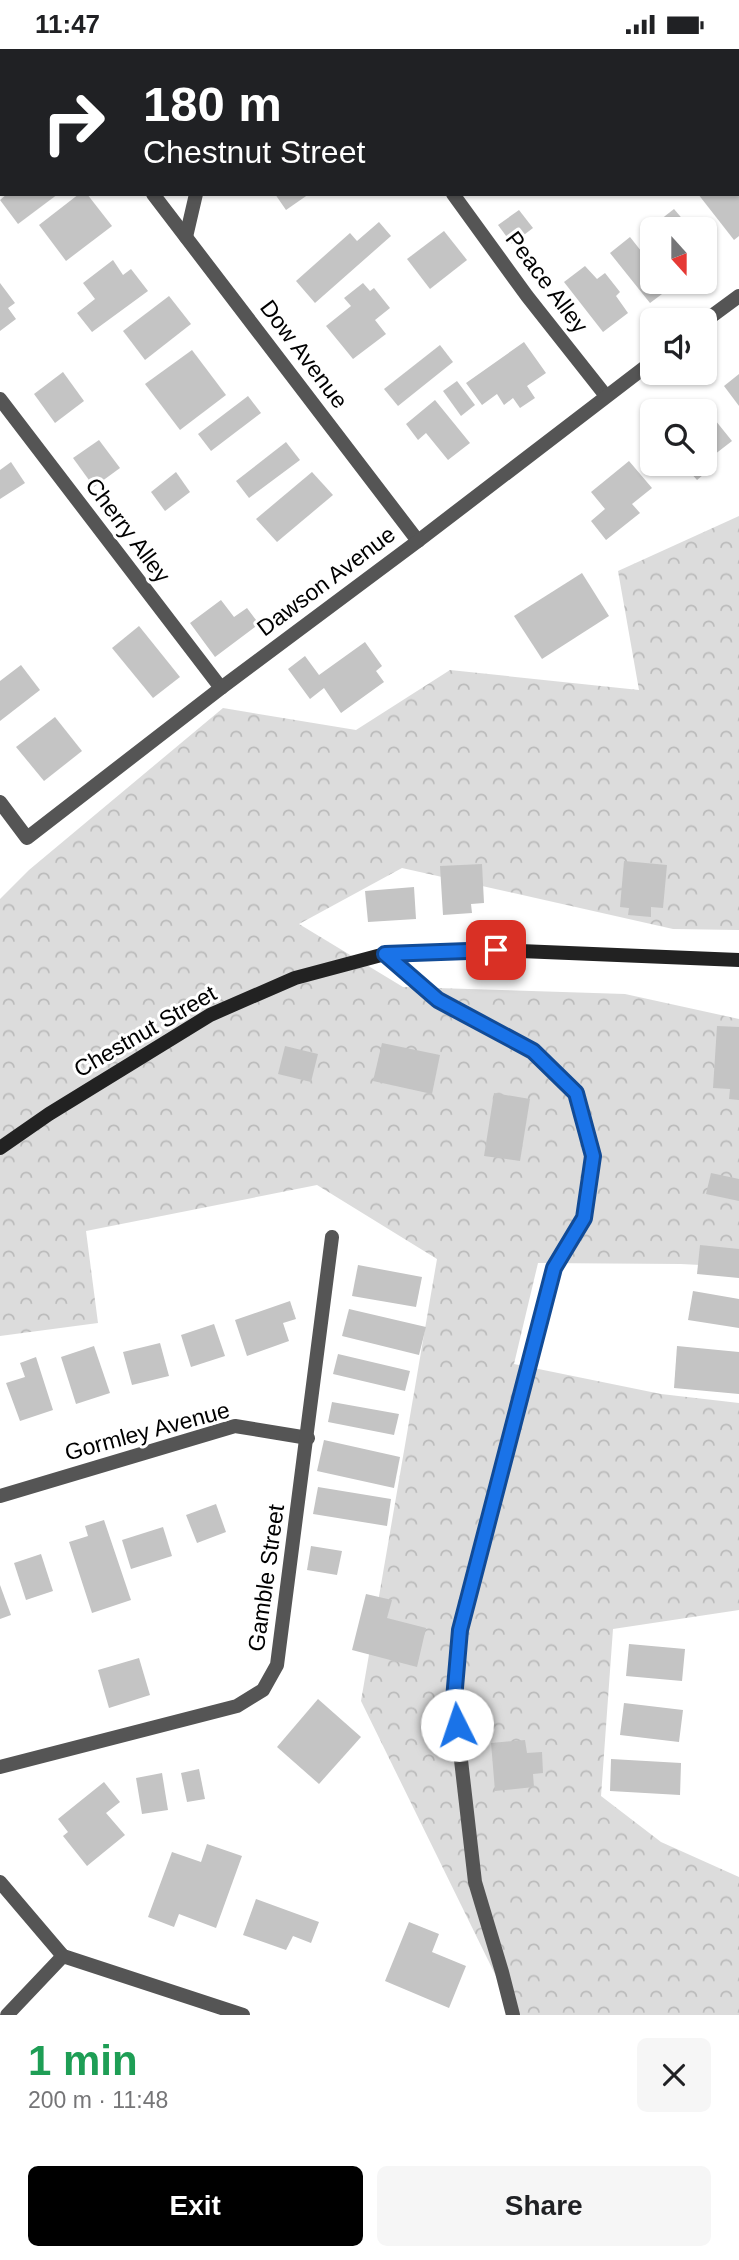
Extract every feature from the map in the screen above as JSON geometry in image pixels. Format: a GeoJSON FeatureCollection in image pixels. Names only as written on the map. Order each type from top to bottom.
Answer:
{"type":"FeatureCollection","features":[{"type":"Feature","properties":{"kind":"street","name":"Dow Avenue"},"geometry":{"type":"LineString","coordinates":[[155,196],[418,541]]}},
{"type":"Feature","properties":{"kind":"street"},"geometry":{"type":"LineString","coordinates":[[186,237],[196,196]]}},
{"type":"Feature","properties":{"kind":"street","name":"Peace Alley"},"geometry":{"type":"LineString","coordinates":[[454,196],[527,296],[606,396]]}},
{"type":"Feature","properties":{"kind":"street"},"geometry":{"type":"LineString","coordinates":[[717,312],[739,296]]}},
{"type":"Feature","properties":{"kind":"street","name":"Dawson Avenue"},"geometry":{"type":"LineString","coordinates":[[0,802],[27,838],[640,371]]}},
{"type":"Feature","properties":{"kind":"street","name":"Cherry Alley"},"geometry":{"type":"LineString","coordinates":[[0,399],[221,688]]}},
{"type":"Feature","properties":{"kind":"street","name":"Chestnut Street"},"geometry":{"type":"LineString","coordinates":[[0,1148],[49,1114],[210,1015],[295,978],[385,954],[496,950],[739,960]]}},
{"type":"Feature","properties":{"kind":"street"},"geometry":{"type":"LineString","coordinates":[[385,954],[438,1000],[533,1051],[576,1093],[593,1156],[584,1218],[554,1268],[460,1630],[454,1699],[475,1882],[513,2015]]}},
{"type":"Feature","properties":{"kind":"street","name":"Gamble Street"},"geometry":{"type":"LineString","coordinates":[[0,1767],[237,1706],[263,1690],[277,1665],[332,1237]]}},
{"type":"Feature","properties":{"kind":"street","name":"Gormley Avenue"},"geometry":{"type":"LineString","coordinates":[[0,1496],[235,1426],[307,1438]]}},
{"type":"Feature","properties":{"kind":"street"},"geometry":{"type":"LineString","coordinates":[[0,1882],[63,1956],[243,2015]]}},
{"type":"Feature","properties":{"kind":"street"},"geometry":{"type":"LineString","coordinates":[[8,2015],[63,1956]]}},
{"type":"Feature","properties":{"kind":"green space"},"geometry":{"type":"Polygon","coordinates":[[[739,516],[739,930],[673,929],[402,868],[299,924],[403,987],[625,994],[739,1019],[739,1267],[538,1263],[514,1364],[661,1394],[739,1403],[739,1610],[613,1629],[601,1796],[661,1842],[739,1877],[739,2015],[515,2015],[361,1701],[437,1259],[317,1185],[86,1231],[98,1323],[0,1336],[0,899],[29,870],[223,708],[356,730],[450,670],[639,690],[618,571],[739,516]]]}},
{"type":"Feature","properties":{"kind":"building"},"geometry":{"type":"Polygon","coordinates":[[[5,196],[55,196],[18,224],[0,200],[5,196]]]}},
{"type":"Feature","properties":{"kind":"building"},"geometry":{"type":"Polygon","coordinates":[[[76,196],[89,196],[112,226],[66,261],[39,225],[76,196]]]}},
{"type":"Feature","properties":{"kind":"building"},"geometry":{"type":"Polygon","coordinates":[[[276,196],[306,196],[286,210],[276,196]]]}},
{"type":"Feature","properties":{"kind":"building"},"geometry":{"type":"Polygon","coordinates":[[[700,196],[739,196],[739,236],[734,240],[700,196]]]}},
{"type":"Feature","properties":{"kind":"building"},"geometry":{"type":"Polygon","coordinates":[[[674,209],[681,217],[664,217],[674,209]]]}},
{"type":"Feature","properties":{"kind":"building"},"geometry":{"type":"Polygon","coordinates":[[[519,210],[533,228],[512,244],[498,225],[519,210]]]}},
{"type":"Feature","properties":{"kind":"building"},"geometry":{"type":"Polygon","coordinates":[[[379,222],[391,236],[315,303],[296,281],[350,233],[357,241],[379,222]]]}},
{"type":"Feature","properties":{"kind":"building"},"geometry":{"type":"Polygon","coordinates":[[[444,231],[467,260],[430,289],[407,259],[444,231]]]}},
{"type":"Feature","properties":{"kind":"building"},"geometry":{"type":"Polygon","coordinates":[[[630,237],[640,250],[640,290],[610,253],[630,237]]]}},
{"type":"Feature","properties":{"kind":"building"},"geometry":{"type":"Polygon","coordinates":[[[113,260],[123,275],[131,269],[148,291],[92,332],[77,313],[95,299],[83,283],[113,260]]]}},
{"type":"Feature","properties":{"kind":"building"},"geometry":{"type":"Polygon","coordinates":[[[585,266],[597,279],[605,273],[620,292],[616,296],[628,313],[603,332],[564,282],[585,266]]]}},
{"type":"Feature","properties":{"kind":"building"},"geometry":{"type":"Polygon","coordinates":[[[0,283],[15,303],[8,308],[16,319],[0,331],[0,283]]]}},
{"type":"Feature","properties":{"kind":"building"},"geometry":{"type":"Polygon","coordinates":[[[363,283],[370,291],[374,288],[390,308],[375,320],[386,334],[353,359],[326,326],[351,306],[344,298],[363,283]]]}},
{"type":"Feature","properties":{"kind":"building"},"geometry":{"type":"Polygon","coordinates":[[[643,294],[662,294],[650,303],[643,294]]]}},
{"type":"Feature","properties":{"kind":"building"},"geometry":{"type":"Polygon","coordinates":[[[169,296],[191,324],[145,360],[123,331],[169,296]]]}},
{"type":"Feature","properties":{"kind":"building"},"geometry":{"type":"Polygon","coordinates":[[[524,342],[546,373],[527,386],[535,398],[520,408],[513,398],[504,405],[497,394],[482,405],[466,383],[524,342]]]}},
{"type":"Feature","properties":{"kind":"building"},"geometry":{"type":"Polygon","coordinates":[[[440,345],[453,362],[398,406],[384,389],[440,345]]]}},
{"type":"Feature","properties":{"kind":"building"},"geometry":{"type":"Polygon","coordinates":[[[192,350],[226,395],[180,430],[145,384],[192,350]]]}},
{"type":"Feature","properties":{"kind":"building"},"geometry":{"type":"Polygon","coordinates":[[[63,372],[84,401],[55,423],[34,394],[63,372]]]}},
{"type":"Feature","properties":{"kind":"building"},"geometry":{"type":"Polygon","coordinates":[[[739,374],[739,406],[724,386],[739,374]]]}},
{"type":"Feature","properties":{"kind":"building"},"geometry":{"type":"Polygon","coordinates":[[[457,381],[475,405],[461,416],[443,391],[457,381]]]}},
{"type":"Feature","properties":{"kind":"building"},"geometry":{"type":"Polygon","coordinates":[[[248,396],[261,413],[211,451],[198,434],[248,396]]]}},
{"type":"Feature","properties":{"kind":"building"},"geometry":{"type":"Polygon","coordinates":[[[435,400],[470,443],[448,460],[426,433],[418,440],[406,424],[435,400]]]}},
{"type":"Feature","properties":{"kind":"building"},"geometry":{"type":"Polygon","coordinates":[[[717,422],[732,441],[717,453],[717,422]]]}},
{"type":"Feature","properties":{"kind":"building"},"geometry":{"type":"Polygon","coordinates":[[[99,440],[120,468],[94,487],[73,458],[99,440]]]}},
{"type":"Feature","properties":{"kind":"building"},"geometry":{"type":"Polygon","coordinates":[[[286,442],[300,460],[249,498],[236,481],[286,442]]]}},
{"type":"Feature","properties":{"kind":"building"},"geometry":{"type":"Polygon","coordinates":[[[629,461],[652,488],[632,504],[640,513],[606,540],[591,521],[605,509],[591,492],[629,461]]]}},
{"type":"Feature","properties":{"kind":"building"},"geometry":{"type":"Polygon","coordinates":[[[11,462],[25,483],[0,499],[0,470],[11,462]]]}},
{"type":"Feature","properties":{"kind":"building"},"geometry":{"type":"Polygon","coordinates":[[[176,472],[190,492],[165,511],[151,492],[176,472]]]}},
{"type":"Feature","properties":{"kind":"building"},"geometry":{"type":"Polygon","coordinates":[[[312,472],[333,495],[277,542],[256,519],[312,472]]]}},
{"type":"Feature","properties":{"kind":"building"},"geometry":{"type":"Polygon","coordinates":[[[582,573],[609,616],[542,659],[514,616],[582,573]]]}},
{"type":"Feature","properties":{"kind":"building"},"geometry":{"type":"Polygon","coordinates":[[[221,600],[234,617],[247,608],[259,624],[215,657],[190,623],[221,600]]]}},
{"type":"Feature","properties":{"kind":"building"},"geometry":{"type":"Polygon","coordinates":[[[139,626],[180,677],[153,698],[112,648],[139,626]]]}},
{"type":"Feature","properties":{"kind":"building"},"geometry":{"type":"Polygon","coordinates":[[[365,642],[382,666],[376,671],[384,682],[341,713],[324,688],[310,699],[288,669],[305,656],[319,675],[365,642]]]}},
{"type":"Feature","properties":{"kind":"building"},"geometry":{"type":"Polygon","coordinates":[[[21,665],[40,690],[0,721],[0,681],[21,665]]]}},
{"type":"Feature","properties":{"kind":"building"},"geometry":{"type":"Polygon","coordinates":[[[55,717],[82,751],[44,781],[16,747],[55,717]]]}},
{"type":"Feature","properties":{"kind":"building"},"geometry":{"type":"Polygon","coordinates":[[[624,861],[667,865],[663,908],[651,907],[651,917],[628,915],[629,908],[620,907],[624,861]]]}},
{"type":"Feature","properties":{"kind":"building"},"geometry":{"type":"Polygon","coordinates":[[[482,864],[484,903],[471,904],[472,913],[443,915],[440,866],[482,864]]]}},
{"type":"Feature","properties":{"kind":"building"},"geometry":{"type":"Polygon","coordinates":[[[414,887],[416,919],[368,922],[365,891],[414,887]]]}},
{"type":"Feature","properties":{"kind":"building"},"geometry":{"type":"Polygon","coordinates":[[[717,1026],[739,1027],[739,1100],[729,1099],[730,1089],[713,1088],[717,1026]]]}},
{"type":"Feature","properties":{"kind":"building"},"geometry":{"type":"Polygon","coordinates":[[[382,1043],[440,1055],[432,1094],[373,1081],[382,1043]]]}},
{"type":"Feature","properties":{"kind":"building"},"geometry":{"type":"Polygon","coordinates":[[[285,1046],[318,1054],[311,1082],[278,1074],[285,1046]]]}},
{"type":"Feature","properties":{"kind":"building"},"geometry":{"type":"Polygon","coordinates":[[[494,1093],[530,1099],[520,1161],[484,1156],[494,1093]]]}},
{"type":"Feature","properties":{"kind":"building"},"geometry":{"type":"Polygon","coordinates":[[[711,1173],[739,1179],[739,1201],[706,1194],[711,1173]]]}},
{"type":"Feature","properties":{"kind":"building"},"geometry":{"type":"Polygon","coordinates":[[[700,1245],[739,1249],[739,1278],[697,1274],[700,1245]]]}},
{"type":"Feature","properties":{"kind":"building"},"geometry":{"type":"Polygon","coordinates":[[[358,1265],[422,1277],[416,1307],[352,1296],[358,1265]]]}},
{"type":"Feature","properties":{"kind":"building"},"geometry":{"type":"Polygon","coordinates":[[[693,1291],[739,1299],[739,1328],[688,1320],[693,1291]]]}},
{"type":"Feature","properties":{"kind":"building"},"geometry":{"type":"Polygon","coordinates":[[[290,1301],[296,1319],[283,1323],[289,1341],[247,1356],[235,1320],[290,1301]]]}},
{"type":"Feature","properties":{"kind":"building"},"geometry":{"type":"Polygon","coordinates":[[[349,1309],[426,1327],[419,1355],[342,1336],[349,1309]]]}},
{"type":"Feature","properties":{"kind":"building"},"geometry":{"type":"Polygon","coordinates":[[[214,1324],[225,1356],[191,1367],[181,1335],[214,1324]]]}},
{"type":"Feature","properties":{"kind":"building"},"geometry":{"type":"Polygon","coordinates":[[[160,1343],[169,1376],[132,1385],[123,1352],[160,1343]]]}},
{"type":"Feature","properties":{"kind":"building"},"geometry":{"type":"Polygon","coordinates":[[[94,1346],[110,1393],[76,1404],[61,1357],[94,1346]]]}},
{"type":"Feature","properties":{"kind":"building"},"geometry":{"type":"Polygon","coordinates":[[[677,1346],[739,1352],[739,1394],[674,1388],[677,1346]]]}},
{"type":"Feature","properties":{"kind":"building"},"geometry":{"type":"Polygon","coordinates":[[[338,1354],[410,1371],[405,1391],[333,1374],[338,1354]]]}},
{"type":"Feature","properties":{"kind":"building"},"geometry":{"type":"Polygon","coordinates":[[[36,1357],[53,1410],[20,1421],[6,1383],[25,1377],[20,1363],[36,1357]]]}},
{"type":"Feature","properties":{"kind":"building"},"geometry":{"type":"Polygon","coordinates":[[[332,1402],[399,1414],[394,1435],[328,1422],[332,1402]]]}},
{"type":"Feature","properties":{"kind":"building"},"geometry":{"type":"Polygon","coordinates":[[[324,1440],[400,1457],[394,1488],[317,1471],[324,1440]]]}},
{"type":"Feature","properties":{"kind":"building"},"geometry":{"type":"Polygon","coordinates":[[[318,1487],[391,1499],[387,1526],[313,1514],[318,1487]]]}},
{"type":"Feature","properties":{"kind":"building"},"geometry":{"type":"Polygon","coordinates":[[[216,1504],[226,1532],[197,1543],[186,1515],[216,1504]]]}},
{"type":"Feature","properties":{"kind":"building"},"geometry":{"type":"Polygon","coordinates":[[[104,1520],[131,1600],[92,1613],[69,1542],[88,1536],[85,1526],[104,1520]]]}},
{"type":"Feature","properties":{"kind":"building"},"geometry":{"type":"Polygon","coordinates":[[[163,1527],[172,1556],[131,1569],[122,1540],[163,1527]]]}},
{"type":"Feature","properties":{"kind":"building"},"geometry":{"type":"Polygon","coordinates":[[[311,1546],[342,1551],[337,1575],[307,1570],[311,1546]]]}},
{"type":"Feature","properties":{"kind":"building"},"geometry":{"type":"Polygon","coordinates":[[[41,1554],[53,1591],[26,1600],[14,1563],[41,1554]]]}},
{"type":"Feature","properties":{"kind":"building"},"geometry":{"type":"Polygon","coordinates":[[[0,1585],[11,1615],[0,1619],[0,1585]]]}},
{"type":"Feature","properties":{"kind":"building"},"geometry":{"type":"Polygon","coordinates":[[[366,1594],[392,1600],[387,1618],[426,1628],[417,1667],[352,1650],[366,1594]]]}},
{"type":"Feature","properties":{"kind":"building"},"geometry":{"type":"Polygon","coordinates":[[[629,1644],[685,1649],[682,1681],[626,1676],[629,1644]]]}},
{"type":"Feature","properties":{"kind":"building"},"geometry":{"type":"Polygon","coordinates":[[[139,1658],[150,1695],[109,1708],[98,1670],[139,1658]]]}},
{"type":"Feature","properties":{"kind":"building"},"geometry":{"type":"Polygon","coordinates":[[[318,1699],[361,1737],[319,1784],[277,1747],[318,1699]]]}},
{"type":"Feature","properties":{"kind":"building"},"geometry":{"type":"Polygon","coordinates":[[[624,1703],[683,1710],[679,1742],[620,1735],[624,1703]]]}},
{"type":"Feature","properties":{"kind":"building"},"geometry":{"type":"Polygon","coordinates":[[[525,1740],[527,1753],[542,1752],[543,1773],[533,1774],[534,1787],[495,1791],[491,1743],[525,1740]]]}},
{"type":"Feature","properties":{"kind":"building"},"geometry":{"type":"Polygon","coordinates":[[[611,1759],[681,1763],[680,1795],[610,1791],[611,1759]]]}},
{"type":"Feature","properties":{"kind":"building"},"geometry":{"type":"Polygon","coordinates":[[[199,1769],[205,1799],[187,1802],[181,1773],[199,1769]]]}},
{"type":"Feature","properties":{"kind":"building"},"geometry":{"type":"Polygon","coordinates":[[[162,1773],[168,1810],[142,1814],[136,1778],[162,1773]]]}},
{"type":"Feature","properties":{"kind":"building"},"geometry":{"type":"Polygon","coordinates":[[[104,1782],[120,1802],[106,1813],[125,1835],[87,1866],[63,1836],[68,1832],[58,1819],[104,1782]]]}},
{"type":"Feature","properties":{"kind":"building"},"geometry":{"type":"Polygon","coordinates":[[[207,1844],[242,1856],[216,1928],[179,1914],[174,1927],[148,1917],[172,1852],[201,1862],[207,1844]]]}},
{"type":"Feature","properties":{"kind":"building"},"geometry":{"type":"Polygon","coordinates":[[[256,1899],[319,1922],[311,1943],[293,1936],[286,1950],[243,1935],[256,1899]]]}},
{"type":"Feature","properties":{"kind":"building"},"geometry":{"type":"Polygon","coordinates":[[[409,1922],[439,1934],[432,1952],[466,1966],[449,2008],[385,1981],[409,1922]]]}},
{"type":"Feature","properties":{"kind":"route"},"geometry":{"type":"LineString","coordinates":[[457,1725],[454,1699],[460,1630],[554,1268],[584,1218],[593,1156],[576,1093],[533,1051],[438,1000],[385,954],[496,950]]}}]}
